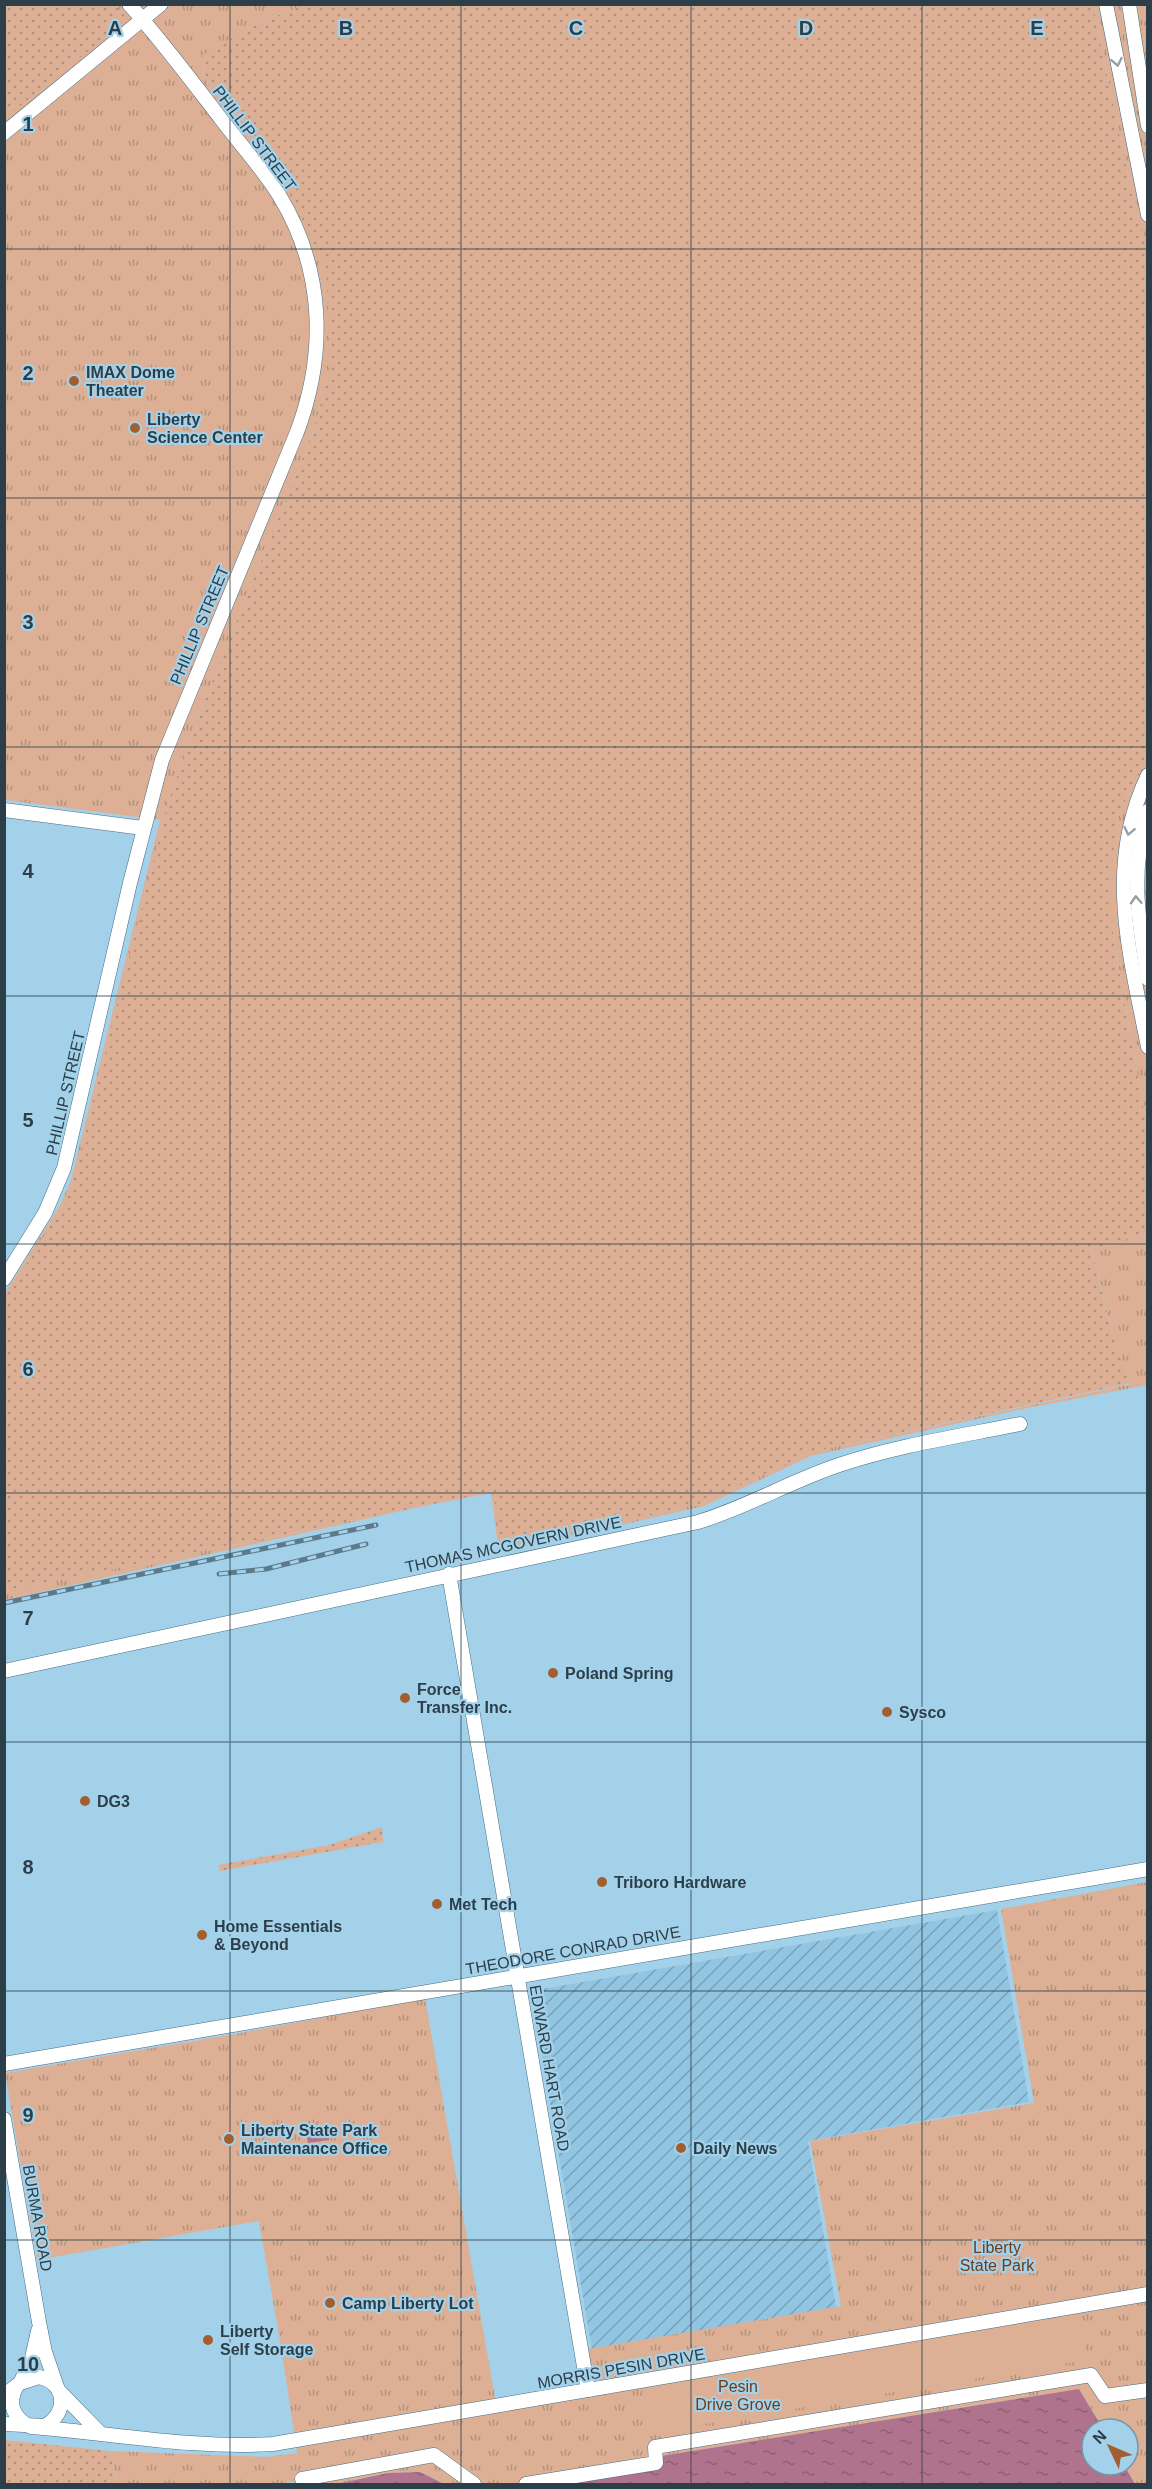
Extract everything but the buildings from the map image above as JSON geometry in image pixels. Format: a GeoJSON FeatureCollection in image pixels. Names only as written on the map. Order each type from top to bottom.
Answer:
{"type":"FeatureCollection","features":[{"type":"Feature","properties":{"kind":"street","name":"PHILLIP STREET"},"geometry":{"type":"LineString","coordinates":[[4,1279],[45,1213],[64,1168],[143,828],[170,738],[304,413],[315,368],[318,333],[313,279],[301,240],[287,210],[267,179],[129,4]]}},
{"type":"Feature","properties":{"kind":"street"},"geometry":{"type":"LineString","coordinates":[[4,133],[161,4]]}},
{"type":"Feature","properties":{"kind":"street"},"geometry":{"type":"LineString","coordinates":[[1106,4],[1148,215]]}},
{"type":"Feature","properties":{"kind":"street"},"geometry":{"type":"LineString","coordinates":[[1129,4],[1148,126]]}},
{"type":"Feature","properties":{"kind":"street"},"geometry":{"type":"LineString","coordinates":[[1148,776],[1129,830],[1122,891],[1127,936],[1148,1047]]}},
{"type":"Feature","properties":{"kind":"street"},"geometry":{"type":"LineString","coordinates":[[4,810],[143,828]]}},
{"type":"Feature","properties":{"kind":"street"},"geometry":{"type":"LineString","coordinates":[[1148,811],[1138,851],[1136,895],[1148,979]]}},
{"type":"Feature","properties":{"kind":"street","name":"THOMAS MCGOVERN DRIVE"},"geometry":{"type":"LineString","coordinates":[[4,1671],[698,1522],[745,1506],[845,1463],[1020,1424]]}},
{"type":"Feature","properties":{"kind":"street","name":"EDWARD HART ROAD"},"geometry":{"type":"LineString","coordinates":[[449,1574],[588,2390]]}},
{"type":"Feature","properties":{"kind":"street","name":"THEODORE CONRAD DRIVE"},"geometry":{"type":"LineString","coordinates":[[4,2064],[1148,1869]]}},
{"type":"Feature","properties":{"kind":"street","name":"BURMA ROAD"},"geometry":{"type":"LineString","coordinates":[[4,2119],[39,2322],[45,2352],[58,2389]]}},
{"type":"Feature","properties":{"kind":"street","name":"MORRIS PESIN DRIVE"},"geometry":{"type":"LineString","coordinates":[[4,2424],[99,2432],[199,2446],[273,2444],[1148,2294]]}},
{"type":"Feature","properties":{"kind":"street","name":"BURMA ROAD"},"geometry":{"type":"LineString","coordinates":[[18,2384],[32,2358],[39,2322]]}},
{"type":"Feature","properties":{"kind":"street"},"geometry":{"type":"LineString","coordinates":[[526,2484],[656,2463],[655,2447],[1091,2375],[1105,2396],[1148,2390]]}},
{"type":"Feature","properties":{"kind":"street"},"geometry":{"type":"LineString","coordinates":[[4,2395],[18,2384],[39,2377],[49,2380],[99,2432]]}},
{"type":"Feature","properties":{"kind":"street"},"geometry":{"type":"LineString","coordinates":[[18,2384],[12,2395],[12,2407],[16,2417],[30,2427],[44,2426],[55,2419],[61,2407],[58,2389]]}},
{"type":"Feature","properties":{"kind":"street"},"geometry":{"type":"LineString","coordinates":[[306,2484],[302,2479],[434,2455],[474,2484]]}},
{"type":"Feature","properties":{"kind":"shaded area"},"geometry":{"type":"Polygon","coordinates":[[[997,1910],[1029,2102],[808,2141],[836,2307],[592,2350],[531,1991],[997,1910]]]}},
{"type":"Feature","properties":{"kind":"green space"},"geometry":{"type":"Polygon","coordinates":[[[5,5],[117,5],[129,19],[5,375],[5,5]]]}},
{"type":"Feature","properties":{"kind":"green space"},"geometry":{"type":"Polygon","coordinates":[[[115,5],[305,5],[263,21],[201,56],[205,80],[286,187],[326,267],[331,366],[312,435],[203,704],[168,802],[73,1180],[62,1207],[5,1298],[5,1293],[60,1205],[71,1180],[160,820],[5,800],[5,118],[128,19],[115,5]]]}},
{"type":"Feature","properties":{"kind":"green space"},"geometry":{"type":"Polygon","coordinates":[[[305,5],[1093,5],[1138,224],[1148,241],[1147,753],[1117,820],[1113,936],[1147,1128],[1147,1232],[1092,1252],[1114,1339],[1131,1383],[811,1452],[703,1503],[501,1551],[493,1492],[5,1591],[4,1298],[62,1207],[73,1180],[168,802],[203,704],[312,435],[331,366],[286,187],[205,80],[201,55],[263,21],[305,5]]]}},
{"type":"Feature","properties":{"kind":"green space"},"geometry":{"type":"Polygon","coordinates":[[[1093,5],[1147,5],[1147,241],[1138,224],[1093,5]]]}},
{"type":"Feature","properties":{"kind":"green space"},"geometry":{"type":"Polygon","coordinates":[[[1147,753],[1147,1128],[1113,935],[1110,881],[1117,820],[1147,753]]]}},
{"type":"Feature","properties":{"kind":"green space"},"geometry":{"type":"Polygon","coordinates":[[[1147,1232],[1147,1385],[1018,1410],[811,1456],[704,1506],[499,1553],[491,1493],[5,1600],[5,1591],[493,1492],[502,1551],[703,1503],[811,1452],[1131,1384],[1114,1339],[1092,1251],[1147,1232]]]}},
{"type":"Feature","properties":{"kind":"green space"},"geometry":{"type":"Polygon","coordinates":[[[382,1827],[383,1842],[220,1871],[218,1865],[329,1845],[382,1827]]]}},
{"type":"Feature","properties":{"kind":"green space","name":"Liberty State Park"},"geometry":{"type":"Polygon","coordinates":[[[1147,1882],[1147,2484],[1135,2484],[1131,2477],[1140,2477],[1140,2417],[1096,2417],[1079,2389],[662,2456],[662,2467],[561,2484],[444,2484],[420,2472],[388,2473],[336,2484],[313,2484],[310,2480],[276,2484],[116,2484],[110,2451],[266,2457],[297,2453],[259,2221],[37,2260],[5,2073],[235,2034],[425,1998],[497,2409],[591,2393],[588,2349],[841,2306],[810,2141],[1034,2103],[1001,1909],[1147,1882]]]}},
{"type":"Feature","properties":{"kind":"green space","name":"Pesin Drive Grove"},"geometry":{"type":"Polygon","coordinates":[[[1066,2316],[1091,2359],[651,2433],[642,2394],[649,2386],[1066,2316]]]}},
{"type":"Feature","properties":{"kind":"green space"},"geometry":{"type":"Polygon","coordinates":[[[5,2440],[110,2451],[116,2484],[5,2484],[5,2440]]]}},
{"type":"Feature","properties":{"kind":"water"},"geometry":{"type":"Polygon","coordinates":[[[327,2128],[329,2140],[308,2143],[306,2132],[327,2128]]]}},
{"type":"Feature","properties":{"kind":"water"},"geometry":{"type":"Polygon","coordinates":[[[1079,2389],[1096,2417],[1080,2417],[1080,2477],[1131,2477],[1135,2484],[561,2484],[662,2467],[661,2456],[1079,2389]]]}},
{"type":"Feature","properties":{"kind":"water"},"geometry":{"type":"Polygon","coordinates":[[[420,2472],[444,2484],[336,2484],[388,2473],[420,2472]]]}},
{"type":"Feature","properties":{"kind":"railway"},"geometry":{"type":"LineString","coordinates":[[4,1603],[376,1525]]}},
{"type":"Feature","properties":{"kind":"railway"},"geometry":{"type":"LineString","coordinates":[[219,1574],[266,1569],[366,1544]]}},
{"type":"Feature","properties":{"kind":"place","name":"IMAX Dome Theater"},"geometry":{"type":"Point","coordinates":[74,381]}},
{"type":"Feature","properties":{"kind":"place","name":"Liberty Science Center"},"geometry":{"type":"Point","coordinates":[135,428]}},
{"type":"Feature","properties":{"kind":"place","name":"Poland Spring"},"geometry":{"type":"Point","coordinates":[553,1673]}},
{"type":"Feature","properties":{"kind":"place","name":"Force Transfer Inc."},"geometry":{"type":"Point","coordinates":[405,1698]}},
{"type":"Feature","properties":{"kind":"place","name":"Sysco"},"geometry":{"type":"Point","coordinates":[887,1712]}},
{"type":"Feature","properties":{"kind":"place","name":"DG3"},"geometry":{"type":"Point","coordinates":[85,1801]}},
{"type":"Feature","properties":{"kind":"place","name":"Triboro Hardware"},"geometry":{"type":"Point","coordinates":[602,1882]}},
{"type":"Feature","properties":{"kind":"place","name":"Met Tech"},"geometry":{"type":"Point","coordinates":[437,1904]}},
{"type":"Feature","properties":{"kind":"place","name":"Home Essentials & Beyond"},"geometry":{"type":"Point","coordinates":[202,1935]}},
{"type":"Feature","properties":{"kind":"place","name":"Liberty State Park Maintenance Office"},"geometry":{"type":"Point","coordinates":[229,2139]}},
{"type":"Feature","properties":{"kind":"place","name":"Daily News"},"geometry":{"type":"Point","coordinates":[681,2148]}},
{"type":"Feature","properties":{"kind":"place","name":"Camp Liberty Lot"},"geometry":{"type":"Point","coordinates":[330,2303]}},
{"type":"Feature","properties":{"kind":"place","name":"Liberty Self Storage"},"geometry":{"type":"Point","coordinates":[208,2340]}}]}
